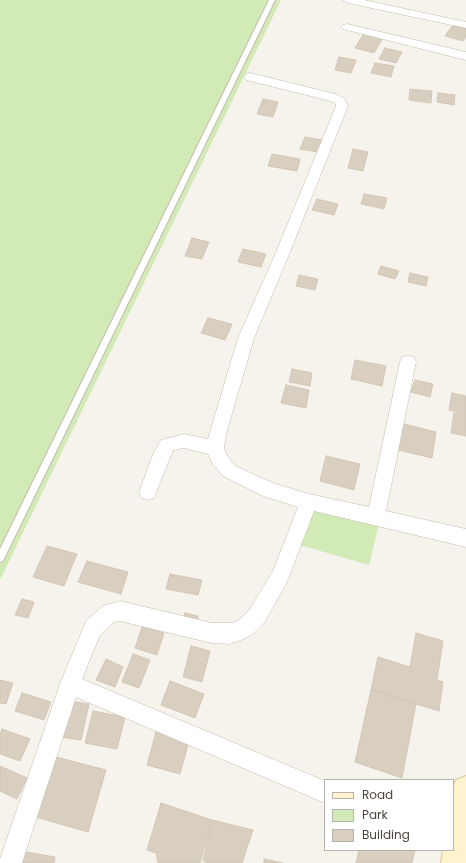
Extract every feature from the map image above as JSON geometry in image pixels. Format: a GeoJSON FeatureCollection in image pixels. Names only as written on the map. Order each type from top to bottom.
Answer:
{"type":"FeatureCollection","features":[{"type":"Feature","properties":{"kind":"street"},"geometry":{"type":"LineString","coordinates":[[348,0],[466,24]]}},
{"type":"Feature","properties":{"kind":"street"},"geometry":{"type":"LineString","coordinates":[[346,27],[466,56]]}},
{"type":"Feature","properties":{"kind":"street"},"geometry":{"type":"LineString","coordinates":[[250,77],[331,97],[340,101],[342,106],[281,257],[246,338],[217,434],[215,448],[218,458],[229,471],[269,490],[309,502],[376,516],[466,538]]}},
{"type":"Feature","properties":{"kind":"street"},"geometry":{"type":"LineString","coordinates":[[376,516],[408,362]]}},
{"type":"Feature","properties":{"kind":"street"},"geometry":{"type":"LineString","coordinates":[[148,492],[167,445],[184,441],[215,448]]}},
{"type":"Feature","properties":{"kind":"street"},"geometry":{"type":"LineString","coordinates":[[10,863],[70,684],[94,628],[110,613],[120,612],[131,613],[212,633],[229,634],[247,626],[257,616],[280,576],[309,502]]}},
{"type":"Feature","properties":{"kind":"street"},"geometry":{"type":"LineString","coordinates":[[70,684],[324,792]]}},
{"type":"Feature","properties":{"kind":"street"},"geometry":{"type":"LineString","coordinates":[[456,853],[466,790]]}},
{"type":"Feature","properties":{"kind":"lane"},"geometry":{"type":"LineString","coordinates":[[0,558],[272,0]]}},
{"type":"Feature","properties":{"kind":"green space"},"geometry":{"type":"Polygon","coordinates":[[[0,0],[281,0],[0,580],[0,0]]]}},
{"type":"Feature","properties":{"kind":"green space"},"geometry":{"type":"Polygon","coordinates":[[[305,503],[379,524],[369,565],[293,543],[305,503]]]}},
{"type":"Feature","properties":{"kind":"building"},"geometry":{"type":"Polygon","coordinates":[[[453,25],[466,28],[466,36],[463,41],[445,36],[453,25]]]}},
{"type":"Feature","properties":{"kind":"building"},"geometry":{"type":"Polygon","coordinates":[[[364,33],[383,38],[374,53],[355,48],[364,33]]]}},
{"type":"Feature","properties":{"kind":"building"},"geometry":{"type":"Polygon","coordinates":[[[385,48],[402,52],[396,63],[379,59],[385,48]]]}},
{"type":"Feature","properties":{"kind":"building"},"geometry":{"type":"Polygon","coordinates":[[[339,57],[356,60],[351,73],[335,70],[339,57]]]}},
{"type":"Feature","properties":{"kind":"building"},"geometry":{"type":"Polygon","coordinates":[[[375,63],[394,66],[391,77],[371,73],[375,63]]]}},
{"type":"Feature","properties":{"kind":"building"},"geometry":{"type":"Polygon","coordinates":[[[410,89],[432,91],[431,103],[409,100],[410,89]]]}},
{"type":"Feature","properties":{"kind":"building"},"geometry":{"type":"Polygon","coordinates":[[[438,93],[455,95],[454,105],[437,102],[438,93]]]}},
{"type":"Feature","properties":{"kind":"building"},"geometry":{"type":"Polygon","coordinates":[[[263,99],[278,102],[273,117],[257,114],[263,99]]]}},
{"type":"Feature","properties":{"kind":"building"},"geometry":{"type":"Polygon","coordinates":[[[305,137],[322,140],[318,152],[300,149],[305,137]]]}},
{"type":"Feature","properties":{"kind":"building"},"geometry":{"type":"Polygon","coordinates":[[[353,149],[368,152],[363,171],[348,168],[353,149]]]}},
{"type":"Feature","properties":{"kind":"building"},"geometry":{"type":"Polygon","coordinates":[[[272,154],[300,159],[297,171],[268,166],[272,154]]]}},
{"type":"Feature","properties":{"kind":"building"},"geometry":{"type":"Polygon","coordinates":[[[364,194],[387,198],[384,209],[361,204],[364,194]]]}},
{"type":"Feature","properties":{"kind":"building"},"geometry":{"type":"Polygon","coordinates":[[[317,199],[338,204],[334,215],[312,210],[317,199]]]}},
{"type":"Feature","properties":{"kind":"building"},"geometry":{"type":"Polygon","coordinates":[[[192,238],[209,242],[202,259],[185,256],[192,238]]]}},
{"type":"Feature","properties":{"kind":"building"},"geometry":{"type":"Polygon","coordinates":[[[243,249],[266,254],[261,267],[238,262],[243,249]]]}},
{"type":"Feature","properties":{"kind":"building"},"geometry":{"type":"Polygon","coordinates":[[[381,266],[399,271],[395,279],[378,274],[381,266]]]}},
{"type":"Feature","properties":{"kind":"building"},"geometry":{"type":"Polygon","coordinates":[[[410,273],[428,277],[426,286],[408,282],[410,273]]]}},
{"type":"Feature","properties":{"kind":"building"},"geometry":{"type":"Polygon","coordinates":[[[299,275],[318,279],[315,290],[296,286],[299,275]]]}},
{"type":"Feature","properties":{"kind":"building"},"geometry":{"type":"Polygon","coordinates":[[[208,318],[232,324],[225,340],[201,333],[208,318]]]}},
{"type":"Feature","properties":{"kind":"building"},"geometry":{"type":"Polygon","coordinates":[[[355,360],[386,366],[382,386],[351,379],[355,360]]]}},
{"type":"Feature","properties":{"kind":"building"},"geometry":{"type":"Polygon","coordinates":[[[292,369],[312,373],[310,386],[289,382],[292,369]]]}},
{"type":"Feature","properties":{"kind":"building"},"geometry":{"type":"Polygon","coordinates":[[[415,380],[433,384],[430,397],[411,392],[415,380]]]}},
{"type":"Feature","properties":{"kind":"building"},"geometry":{"type":"Polygon","coordinates":[[[286,385],[309,390],[306,408],[281,403],[286,385]]]}},
{"type":"Feature","properties":{"kind":"building"},"geometry":{"type":"Polygon","coordinates":[[[452,393],[466,396],[466,414],[449,410],[452,393]]]}},
{"type":"Feature","properties":{"kind":"building"},"geometry":{"type":"Polygon","coordinates":[[[454,413],[466,415],[466,436],[451,433],[454,413]]]}},
{"type":"Feature","properties":{"kind":"building"},"geometry":{"type":"Polygon","coordinates":[[[396,422],[436,432],[432,458],[390,448],[396,422]]]}},
{"type":"Feature","properties":{"kind":"building"},"geometry":{"type":"Polygon","coordinates":[[[326,456],[360,464],[354,490],[320,481],[326,456]]]}},
{"type":"Feature","properties":{"kind":"building"},"geometry":{"type":"Polygon","coordinates":[[[47,546],[77,554],[64,586],[33,577],[47,546]]]}},
{"type":"Feature","properties":{"kind":"building"},"geometry":{"type":"Polygon","coordinates":[[[87,561],[128,572],[121,594],[78,582],[87,561]]]}},
{"type":"Feature","properties":{"kind":"building"},"geometry":{"type":"Polygon","coordinates":[[[170,574],[202,580],[198,595],[166,589],[170,574]]]}},
{"type":"Feature","properties":{"kind":"building"},"geometry":{"type":"Polygon","coordinates":[[[22,599],[34,602],[28,618],[15,615],[22,599]]]}},
{"type":"Feature","properties":{"kind":"building"},"geometry":{"type":"Polygon","coordinates":[[[185,613],[198,616],[197,623],[183,620],[185,613]]]}},
{"type":"Feature","properties":{"kind":"building"},"geometry":{"type":"Polygon","coordinates":[[[142,627],[164,633],[157,655],[135,648],[142,627]]]}},
{"type":"Feature","properties":{"kind":"building"},"geometry":{"type":"Polygon","coordinates":[[[416,633],[443,641],[437,680],[443,682],[439,711],[371,690],[378,657],[410,667],[416,633]]]}},
{"type":"Feature","properties":{"kind":"building"},"geometry":{"type":"Polygon","coordinates":[[[191,646],[210,651],[202,682],[183,677],[191,646]]]}},
{"type":"Feature","properties":{"kind":"building"},"geometry":{"type":"Polygon","coordinates":[[[133,654],[150,660],[139,688],[122,682],[133,654]]]}},
{"type":"Feature","properties":{"kind":"building"},"geometry":{"type":"Polygon","coordinates":[[[106,659],[123,667],[115,687],[96,680],[106,659]]]}},
{"type":"Feature","properties":{"kind":"building"},"geometry":{"type":"Polygon","coordinates":[[[0,680],[13,683],[6,704],[0,703],[0,680]]]}},
{"type":"Feature","properties":{"kind":"building"},"geometry":{"type":"Polygon","coordinates":[[[170,681],[204,694],[195,718],[161,705],[170,681]]]}},
{"type":"Feature","properties":{"kind":"building"},"geometry":{"type":"Polygon","coordinates":[[[371,690],[416,704],[402,778],[355,762],[371,690]]]}},
{"type":"Feature","properties":{"kind":"building"},"geometry":{"type":"Polygon","coordinates":[[[22,693],[51,702],[44,720],[15,711],[22,693]]]}},
{"type":"Feature","properties":{"kind":"building"},"geometry":{"type":"Polygon","coordinates":[[[69,701],[89,704],[81,740],[60,737],[69,701]]]}},
{"type":"Feature","properties":{"kind":"building"},"geometry":{"type":"Polygon","coordinates":[[[93,711],[125,717],[117,749],[85,743],[93,711]]]}},
{"type":"Feature","properties":{"kind":"building"},"geometry":{"type":"Polygon","coordinates":[[[2,729],[30,739],[20,761],[0,754],[0,735],[2,729]]]}},
{"type":"Feature","properties":{"kind":"building"},"geometry":{"type":"Polygon","coordinates":[[[156,732],[189,741],[180,774],[147,765],[156,732]]]}},
{"type":"Feature","properties":{"kind":"building"},"geometry":{"type":"Polygon","coordinates":[[[52,756],[106,770],[88,832],[32,816],[52,756]]]}},
{"type":"Feature","properties":{"kind":"building"},"geometry":{"type":"Polygon","coordinates":[[[0,766],[27,778],[17,799],[0,791],[0,766]]]}},
{"type":"Feature","properties":{"kind":"building"},"geometry":{"type":"Polygon","coordinates":[[[161,803],[212,820],[200,863],[158,863],[156,853],[147,850],[161,803]]]}},
{"type":"Feature","properties":{"kind":"building"},"geometry":{"type":"Polygon","coordinates":[[[212,820],[253,830],[242,863],[208,863],[203,861],[212,820]]]}},
{"type":"Feature","properties":{"kind":"building"},"geometry":{"type":"Polygon","coordinates":[[[20,851],[55,857],[54,863],[17,863],[20,851]]]}},
{"type":"Feature","properties":{"kind":"building"},"geometry":{"type":"Polygon","coordinates":[[[359,851],[415,851],[412,863],[356,863],[359,851]]]}},
{"type":"Feature","properties":{"kind":"building"},"geometry":{"type":"Polygon","coordinates":[[[264,859],[283,863],[264,863],[264,859]]]}}]}
